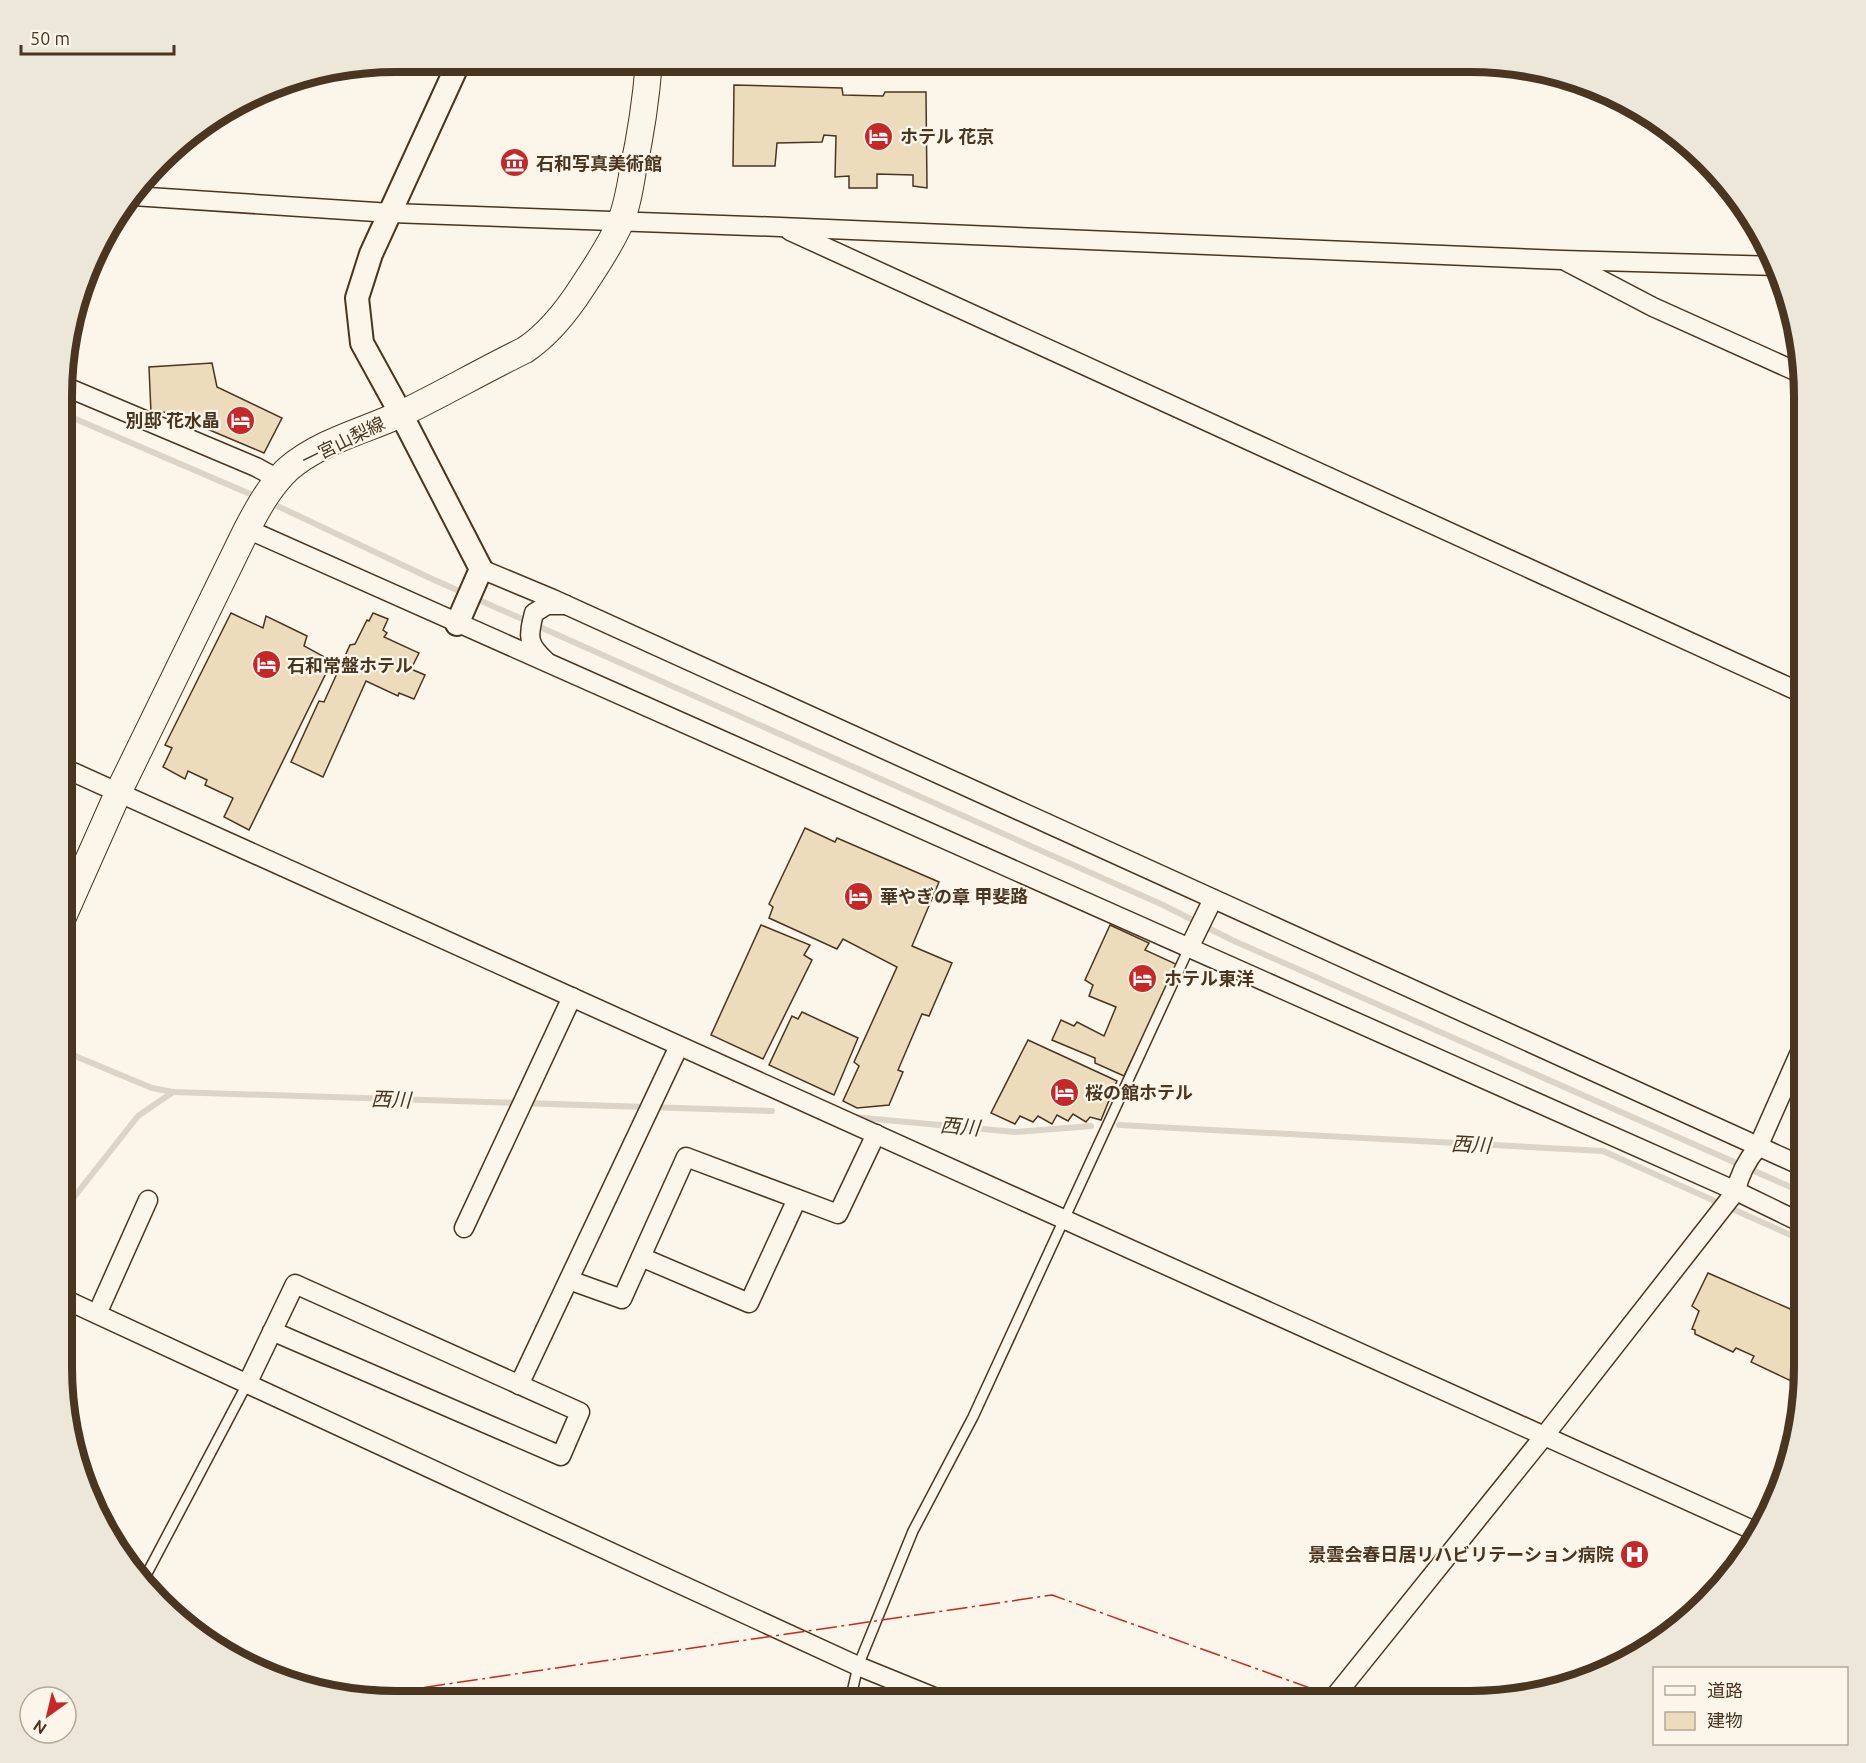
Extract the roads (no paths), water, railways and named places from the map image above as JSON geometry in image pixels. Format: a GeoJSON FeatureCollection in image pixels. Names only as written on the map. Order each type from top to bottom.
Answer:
{"type":"FeatureCollection","features":[{"type":"Feature","properties":{"kind":"main road","name":"一宮山梨線"},"geometry":{"type":"LineString","coordinates":[[72,897],[118,793],[261,505],[290,468],[311,453],[401,414],[525,350],[553,327],[600,259],[620,222],[629,193],[645,112],[648,72]]}},
{"type":"Feature","properties":{"kind":"street"},"geometry":{"type":"LineString","coordinates":[[454,72],[371,254],[357,298],[362,343],[401,414],[478,578],[567,605],[1213,899],[1754,1151],[1794,1164]]}},
{"type":"Feature","properties":{"kind":"street"},"geometry":{"type":"LineString","coordinates":[[141,197],[391,213],[1562,260],[1766,266]]}},
{"type":"Feature","properties":{"kind":"street"},"geometry":{"type":"LineString","coordinates":[[780,227],[1794,689]]}},
{"type":"Feature","properties":{"kind":"street"},"geometry":{"type":"LineString","coordinates":[[1562,260],[1653,307],[1793,370]]}},
{"type":"Feature","properties":{"kind":"street"},"geometry":{"type":"LineString","coordinates":[[72,390],[256,467],[261,505],[550,664],[1794,1219]]}},
{"type":"Feature","properties":{"kind":"street"},"geometry":{"type":"LineString","coordinates":[[461,616],[478,578]]}},
{"type":"Feature","properties":{"kind":"street"},"geometry":{"type":"LineString","coordinates":[[550,664],[532,649],[529,632],[534,613],[547,605],[567,605]]}},
{"type":"Feature","properties":{"kind":"street"},"geometry":{"type":"LineString","coordinates":[[72,772],[1751,1529]]}},
{"type":"Feature","properties":{"kind":"street"},"geometry":{"type":"LineString","coordinates":[[1189,948],[1213,899]]}},
{"type":"Feature","properties":{"kind":"street"},"geometry":{"type":"LineString","coordinates":[[464,1228],[572,997]]}},
{"type":"Feature","properties":{"kind":"street"},"geometry":{"type":"LineString","coordinates":[[519,1385],[679,1046]]}},
{"type":"Feature","properties":{"kind":"street"},"geometry":{"type":"LineString","coordinates":[[1339,1691],[1545,1435],[1712,1222],[1734,1191],[1794,1065]]}},
{"type":"Feature","properties":{"kind":"street"},"geometry":{"type":"LineString","coordinates":[[569,1280],[622,1299],[686,1158],[838,1214],[876,1134]]}},
{"type":"Feature","properties":{"kind":"street"},"geometry":{"type":"LineString","coordinates":[[641,1257],[750,1303],[798,1199]]}},
{"type":"Feature","properties":{"kind":"street"},"geometry":{"type":"LineString","coordinates":[[98,1314],[148,1200]]}},
{"type":"Feature","properties":{"kind":"street"},"geometry":{"type":"LineString","coordinates":[[248,1384],[272,1331],[295,1284],[580,1412],[561,1456],[272,1331]]}},
{"type":"Feature","properties":{"kind":"street"},"geometry":{"type":"LineString","coordinates":[[72,1302],[858,1666],[919,1691]]}},
{"type":"Feature","properties":{"kind":"lane"},"geometry":{"type":"LineString","coordinates":[[852,1691],[858,1666],[913,1531],[973,1417],[1189,948]]}},
{"type":"Feature","properties":{"kind":"lane"},"geometry":{"type":"LineString","coordinates":[[147,1574],[248,1384]]}},
{"type":"Feature","properties":{"kind":"waterway"},"geometry":{"type":"LineString","coordinates":[[72,417],[257,497]]}},
{"type":"Feature","properties":{"kind":"waterway"},"geometry":{"type":"LineString","coordinates":[[269,502],[430,578],[1163,905],[1232,940],[1794,1189]]}},
{"type":"Feature","properties":{"kind":"waterway","name":"西川"},"geometry":{"type":"LineString","coordinates":[[72,1055],[152,1088],[173,1092],[772,1111]]}},
{"type":"Feature","properties":{"kind":"waterway","name":"西川"},"geometry":{"type":"LineString","coordinates":[[72,1200],[138,1116],[173,1092]]}},
{"type":"Feature","properties":{"kind":"waterway","name":"西川"},"geometry":{"type":"LineString","coordinates":[[853,1117],[1015,1132],[1091,1126]]}},
{"type":"Feature","properties":{"kind":"waterway","name":"西川"},"geometry":{"type":"LineString","coordinates":[[1119,1125],[1603,1151],[1794,1237]]}},
{"type":"Feature","properties":{"kind":"place","name":"ホテル 花京"},"geometry":{"type":"Point","coordinates":[879,136]}},
{"type":"Feature","properties":{"kind":"place","name":"石和写真美術館"},"geometry":{"type":"Point","coordinates":[515,163]}},
{"type":"Feature","properties":{"kind":"place","name":"別邸 花水晶"},"geometry":{"type":"Point","coordinates":[241,420]}},
{"type":"Feature","properties":{"kind":"place","name":"石和常盤ホテル"},"geometry":{"type":"Point","coordinates":[266,665]}},
{"type":"Feature","properties":{"kind":"place","name":"華やぎの章 甲斐路"},"geometry":{"type":"Point","coordinates":[859,896]}},
{"type":"Feature","properties":{"kind":"place","name":"ホテル東洋"},"geometry":{"type":"Point","coordinates":[1143,978]}},
{"type":"Feature","properties":{"kind":"place","name":"桜の館ホテル"},"geometry":{"type":"Point","coordinates":[1064,1092]}},
{"type":"Feature","properties":{"kind":"place","name":"景雲会春日居リハビリテーション病院"},"geometry":{"type":"Point","coordinates":[1635,1554]}}]}
